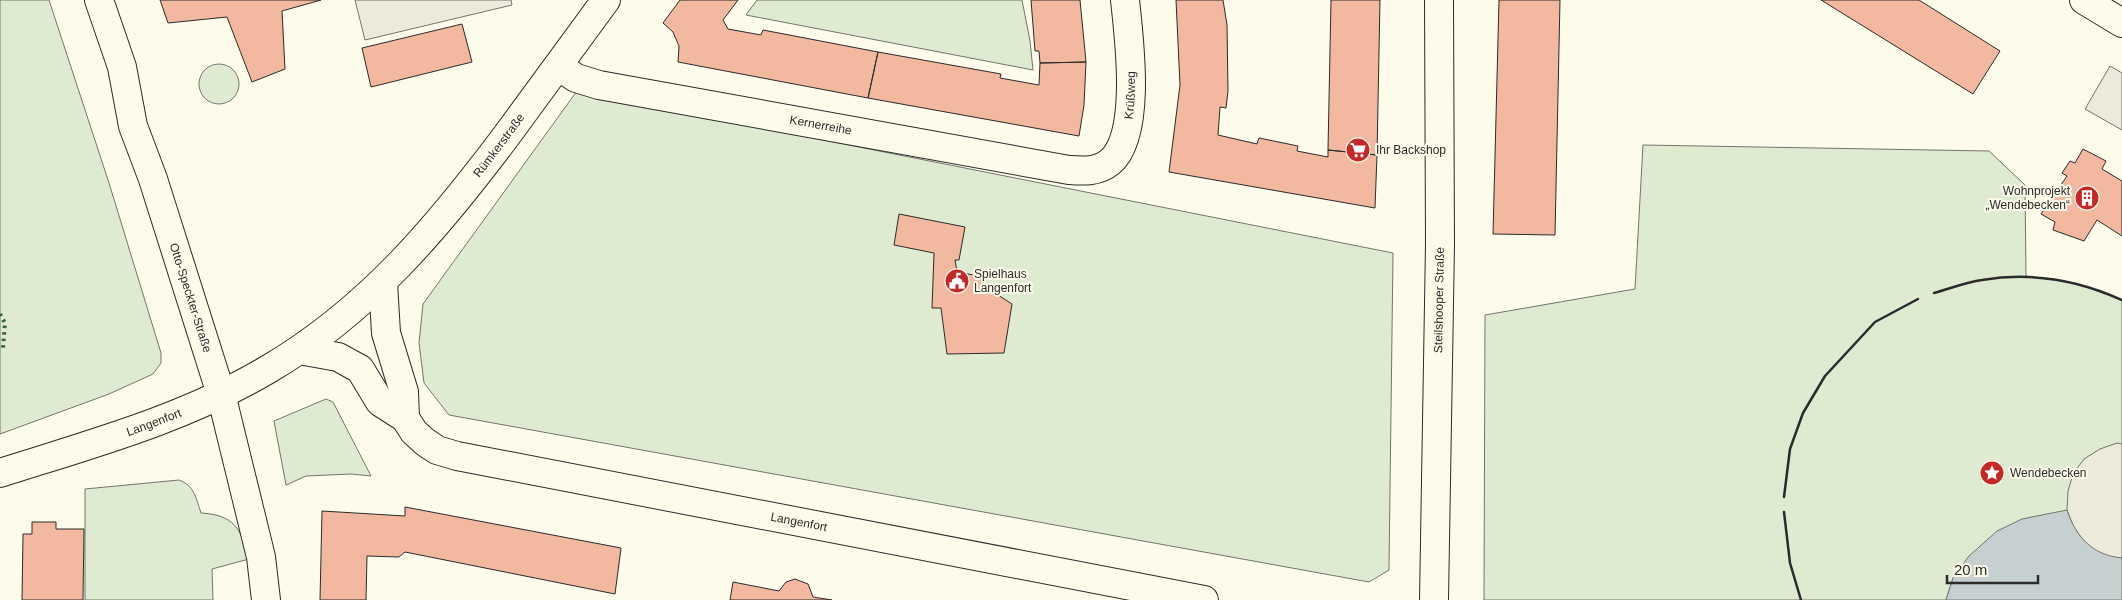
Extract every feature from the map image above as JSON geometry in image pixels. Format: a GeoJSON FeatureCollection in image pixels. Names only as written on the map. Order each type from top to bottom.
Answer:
{"type":"FeatureCollection","features":[{"type":"Feature","properties":{"kind":"street","name":"Otto-Speckter-Straße"},"geometry":{"type":"LineString","coordinates":[[99,0],[122,67],[133,126],[156,189],[221,394],[261,557],[266,600]]}},
{"type":"Feature","properties":{"kind":"street","name":"Rümkerstraße"},"geometry":{"type":"LineString","coordinates":[[383,283],[461,196],[606,0]]}},
{"type":"Feature","properties":{"kind":"street","name":"Krüßweg"},"geometry":{"type":"LineString","coordinates":[[1088,171],[1109,162],[1119,152],[1128,127],[1131,76],[1125,0]]}},
{"type":"Feature","properties":{"kind":"street","name":"Steilshooper Straße"},"geometry":{"type":"LineString","coordinates":[[1434,600],[1440,244],[1439,0]]}},
{"type":"Feature","properties":{"kind":"street"},"geometry":{"type":"LineString","coordinates":[[2084,0],[2122,23]]}},
{"type":"Feature","properties":{"kind":"street","name":"Kernerreihe"},"geometry":{"type":"LineString","coordinates":[[558,66],[576,78],[599,85],[1069,170],[1088,171]]}},
{"type":"Feature","properties":{"kind":"street","name":"Langenfort"},"geometry":{"type":"LineString","coordinates":[[0,473],[151,425],[221,394],[300,350],[339,321],[383,283]]}},
{"type":"Feature","properties":{"kind":"street"},"geometry":{"type":"LineString","coordinates":[[383,283],[386,333],[404,392],[405,418]]}},
{"type":"Feature","properties":{"kind":"street","name":"Langenfort"},"geometry":{"type":"LineString","coordinates":[[300,350],[338,357],[360,369],[380,402],[405,418],[414,432],[425,442],[437,450],[457,456],[1204,600]]}},
{"type":"Feature","properties":{"kind":"green space"},"geometry":{"type":"Polygon","coordinates":[[[0,0],[49,0],[109,183],[161,353],[161,363],[153,374],[109,394],[0,434],[0,0]]]}},
{"type":"Feature","properties":{"kind":"green space"},"geometry":{"type":"Polygon","coordinates":[[[757,0],[1022,0],[1030,41],[1033,70],[746,15],[757,0]]]}},
{"type":"Feature","properties":{"kind":"green space"},"geometry":{"type":"Polygon","coordinates":[[[215,64],[223,64],[230,67],[236,73],[239,84],[236,95],[230,101],[223,104],[215,104],[208,101],[202,95],[199,88],[199,80],[202,73],[208,67],[215,64]]]}},
{"type":"Feature","properties":{"kind":"green space"},"geometry":{"type":"Polygon","coordinates":[[[577,91],[1393,253],[1389,570],[1369,582],[449,415],[424,383],[419,343],[423,304],[577,91]]]}},
{"type":"Feature","properties":{"kind":"green space"},"geometry":{"type":"Polygon","coordinates":[[[1643,145],[1989,151],[2025,185],[2026,276],[2075,283],[2122,300],[2122,558],[2073,526],[2067,510],[1953,578],[1946,600],[1484,600],[1485,315],[1635,289],[1643,145]]]}},
{"type":"Feature","properties":{"kind":"green space"},"geometry":{"type":"Polygon","coordinates":[[[326,399],[333,402],[371,476],[351,474],[306,476],[286,485],[274,421],[326,399]]]}},
{"type":"Feature","properties":{"kind":"green space"},"geometry":{"type":"Polygon","coordinates":[[[179,480],[191,489],[196,497],[201,513],[221,517],[229,520],[234,525],[243,539],[249,559],[212,569],[213,600],[85,600],[85,489],[179,480]]]}},
{"type":"Feature","properties":{"kind":"shaded area"},"geometry":{"type":"Polygon","coordinates":[[[355,0],[511,0],[512,5],[365,40],[355,0]]]}},
{"type":"Feature","properties":{"kind":"shaded area"},"geometry":{"type":"Polygon","coordinates":[[[2110,66],[2122,73],[2122,130],[2085,109],[2110,66]]]}},
{"type":"Feature","properties":{"kind":"shaded area"},"geometry":{"type":"Polygon","coordinates":[[[2117,443],[2122,444],[2122,558],[2110,557],[2095,551],[2083,540],[2073,526],[2067,510],[2068,491],[2073,474],[2084,459],[2100,449],[2117,443]]]}},
{"type":"Feature","properties":{"kind":"shaded area"},"geometry":{"type":"Polygon","coordinates":[[[2067,510],[2075,528],[2087,543],[2102,553],[2122,558],[2122,600],[1946,600],[1953,578],[1969,556],[1997,531],[2022,519],[2067,510]]]}},
{"type":"Feature","properties":{"kind":"building"},"geometry":{"type":"Polygon","coordinates":[[[160,0],[321,0],[282,11],[285,69],[252,82],[227,17],[168,23],[160,0]]]}},
{"type":"Feature","properties":{"kind":"building"},"geometry":{"type":"Polygon","coordinates":[[[680,0],[738,0],[723,20],[728,29],[761,35],[763,30],[878,52],[868,98],[678,62],[679,46],[673,32],[663,23],[680,0]]]}},
{"type":"Feature","properties":{"kind":"building"},"geometry":{"type":"Polygon","coordinates":[[[1031,0],[1080,0],[1086,62],[1040,63],[1039,51],[1035,51],[1031,0]]]}},
{"type":"Feature","properties":{"kind":"building"},"geometry":{"type":"Polygon","coordinates":[[[1176,0],[1223,0],[1227,25],[1228,91],[1226,108],[1220,107],[1218,135],[1257,144],[1259,138],[1298,146],[1297,151],[1328,157],[1328,150],[1377,155],[1375,208],[1169,172],[1180,85],[1176,0]]]}},
{"type":"Feature","properties":{"kind":"building"},"geometry":{"type":"Polygon","coordinates":[[[1331,0],[1380,0],[1377,155],[1328,150],[1331,0]]]}},
{"type":"Feature","properties":{"kind":"building"},"geometry":{"type":"Polygon","coordinates":[[[1499,0],[1560,0],[1555,235],[1493,234],[1499,0]]]}},
{"type":"Feature","properties":{"kind":"building"},"geometry":{"type":"Polygon","coordinates":[[[1821,0],[1919,0],[2000,51],[1973,94],[1821,0]]]}},
{"type":"Feature","properties":{"kind":"building"},"geometry":{"type":"Polygon","coordinates":[[[462,24],[472,62],[371,87],[362,48],[462,24]]]}},
{"type":"Feature","properties":{"kind":"building"},"geometry":{"type":"Polygon","coordinates":[[[878,52],[1001,74],[1000,78],[1039,85],[1040,63],[1086,62],[1084,105],[1079,136],[868,98],[878,52]]]}},
{"type":"Feature","properties":{"kind":"building","name":"Wohnprojekt „Wendebecken“"},"geometry":{"type":"Polygon","coordinates":[[[2083,149],[2106,161],[2102,169],[2122,181],[2122,236],[2097,220],[2084,241],[2053,230],[2055,222],[2041,214],[2067,176],[2062,173],[2070,161],[2075,163],[2083,149]]]}},
{"type":"Feature","properties":{"kind":"building","name":"Spielhaus Langenfort"},"geometry":{"type":"Polygon","coordinates":[[[899,214],[965,227],[959,260],[955,260],[957,272],[979,276],[984,286],[1012,304],[1004,353],[947,354],[941,308],[932,308],[934,253],[894,245],[899,214]]]}},
{"type":"Feature","properties":{"kind":"building"},"geometry":{"type":"Polygon","coordinates":[[[405,507],[621,548],[615,594],[405,552],[399,557],[367,556],[366,600],[320,600],[322,511],[405,516],[405,507]]]}},
{"type":"Feature","properties":{"kind":"building"},"geometry":{"type":"Polygon","coordinates":[[[32,522],[56,522],[56,529],[84,529],[83,600],[22,600],[23,534],[32,534],[32,522]]]}},
{"type":"Feature","properties":{"kind":"building"},"geometry":{"type":"Polygon","coordinates":[[[795,579],[808,584],[813,597],[832,600],[730,600],[733,582],[779,591],[786,582],[795,579]]]}},
{"type":"Feature","properties":{"kind":"hedge"},"geometry":{"type":"LineString","coordinates":[[0,314],[5,323],[3,348]]}},
{"type":"Feature","properties":{"kind":"wall"},"geometry":{"type":"LineString","coordinates":[[1934,293],[1982,280],[2018,277],[2071,283],[2088,287],[2122,300]]}},
{"type":"Feature","properties":{"kind":"wall"},"geometry":{"type":"LineString","coordinates":[[1784,497],[1790,449],[1803,413],[1825,376],[1875,322],[1918,299]]}},
{"type":"Feature","properties":{"kind":"wall"},"geometry":{"type":"LineString","coordinates":[[1784,512],[1790,563],[1801,600]]}},
{"type":"Feature","properties":{"kind":"place","name":"Ihr Backshop"},"geometry":{"type":"Point","coordinates":[1358,150]}},
{"type":"Feature","properties":{"kind":"place","name":"Wohnprojekt „Wendebecken“"},"geometry":{"type":"Point","coordinates":[2087,198]}},
{"type":"Feature","properties":{"kind":"place","name":"Spielhaus Langenfort"},"geometry":{"type":"Point","coordinates":[957,281]}},
{"type":"Feature","properties":{"kind":"place","name":"Wendebecken"},"geometry":{"type":"Point","coordinates":[1992,473]}}]}
